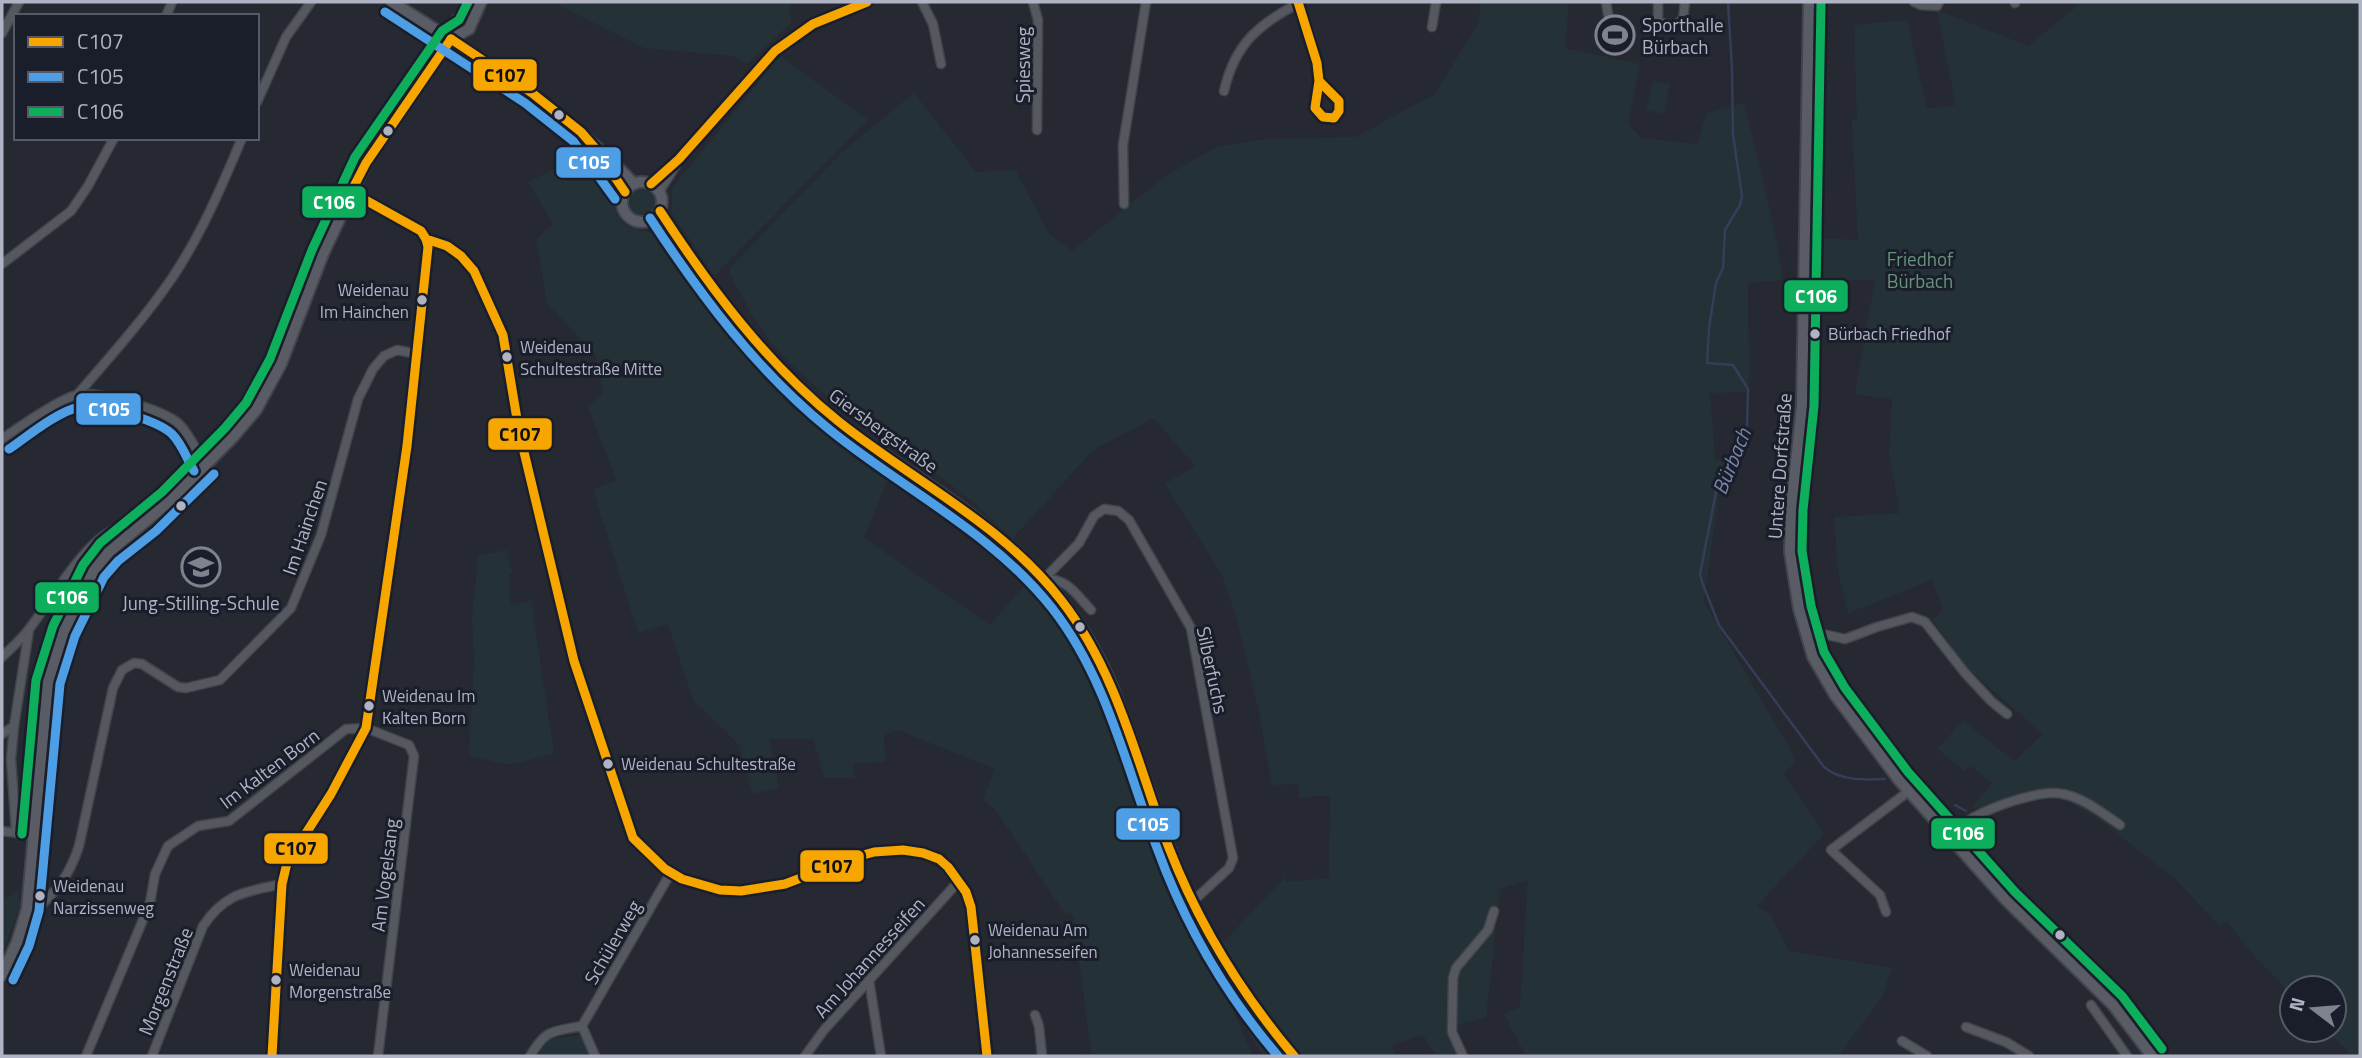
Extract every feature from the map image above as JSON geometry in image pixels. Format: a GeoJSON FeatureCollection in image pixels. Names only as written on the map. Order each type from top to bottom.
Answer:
{"type":"FeatureCollection","features":[{"type":"Feature","properties":{"kind":"street"},"geometry":{"type":"LineString","coordinates":[[2,33],[19,2]]}},
{"type":"Feature","properties":{"kind":"street"},"geometry":{"type":"LineString","coordinates":[[259,98],[286,37],[311,2]]}},
{"type":"Feature","properties":{"kind":"street"},"geometry":{"type":"LineString","coordinates":[[392,2],[532,93],[580,132],[630,188]]}},
{"type":"Feature","properties":{"kind":"street"},"geometry":{"type":"LineString","coordinates":[[2,975],[17,942],[27,909],[48,682],[64,631],[94,570],[109,552],[170,500],[205,465],[247,421],[270,388],[323,254],[366,163],[451,39],[469,29],[479,2]]}},
{"type":"Feature","properties":{"kind":"street"},"geometry":{"type":"LineString","coordinates":[[655,188],[775,51],[813,24],[867,2]]}},
{"type":"Feature","properties":{"kind":"street"},"geometry":{"type":"LineString","coordinates":[[922,2],[933,24],[941,64]]}},
{"type":"Feature","properties":{"kind":"street","name":"Spiesweg"},"geometry":{"type":"LineString","coordinates":[[1033,2],[1038,20],[1037,130]]}},
{"type":"Feature","properties":{"kind":"street"},"geometry":{"type":"LineString","coordinates":[[1124,204],[1123,145],[1146,2]]}},
{"type":"Feature","properties":{"kind":"street"},"geometry":{"type":"LineString","coordinates":[[1224,91],[1230,69],[1253,33],[1299,2],[1320,82]]}},
{"type":"Feature","properties":{"kind":"street"},"geometry":{"type":"LineString","coordinates":[[1432,27],[1436,2]]}},
{"type":"Feature","properties":{"kind":"street"},"geometry":{"type":"LineString","coordinates":[[1606,2],[1608,14]]}},
{"type":"Feature","properties":{"kind":"street"},"geometry":{"type":"LineString","coordinates":[[1658,2],[1658,22],[1674,26],[1683,19],[1685,2]]}},
{"type":"Feature","properties":{"kind":"street","name":"Untere Dorfstraße"},"geometry":{"type":"LineString","coordinates":[[1809,2],[1802,406],[1791,509],[1790,552],[1794,587],[1813,657],[1835,695],[1868,742],[1948,837],[2006,900],[2113,1005],[2152,1056]]}},
{"type":"Feature","properties":{"kind":"street"},"geometry":{"type":"LineString","coordinates":[[1914,2],[1921,5],[1938,4]]}},
{"type":"Feature","properties":{"kind":"street"},"geometry":{"type":"LineString","coordinates":[[2,264],[71,211],[113,140]]}},
{"type":"Feature","properties":{"kind":"street"},"geometry":{"type":"LineString","coordinates":[[2,439],[26,422],[77,395],[145,315],[173,277],[200,229],[241,140]]}},
{"type":"Feature","properties":{"kind":"street"},"geometry":{"type":"LineString","coordinates":[[646,182],[655,188],[662,198],[656,215],[639,221],[628,215],[623,204],[630,188],[646,182]]}},
{"type":"Feature","properties":{"kind":"street"},"geometry":{"type":"LineString","coordinates":[[272,1056],[282,884],[287,863],[331,794],[366,728],[407,446],[428,247],[421,231],[351,192]]}},
{"type":"Feature","properties":{"kind":"street","name":"Giersbergstraße"},"geometry":{"type":"LineString","coordinates":[[656,215],[749,333],[795,384],[862,439],[984,524],[1044,579],[1080,623],[1100,658],[1192,902],[1241,988],[1294,1056]]}},
{"type":"Feature","properties":{"kind":"street"},"geometry":{"type":"LineString","coordinates":[[426,239],[447,246],[461,256],[474,271],[503,335],[519,431],[574,661],[633,838],[646,855],[670,874],[705,888],[721,890],[763,888],[787,883],[865,854],[899,851],[920,853],[939,859],[959,881],[970,901],[987,1056]]}},
{"type":"Feature","properties":{"kind":"street","name":"Im Hainchen"},"geometry":{"type":"LineString","coordinates":[[27,909],[36,911],[59,888],[72,869],[113,688],[122,670],[134,663],[142,664],[178,687],[186,688],[220,680],[291,608],[321,535],[358,399],[373,369],[384,356],[397,350],[417,354]]}},
{"type":"Feature","properties":{"kind":"street"},"geometry":{"type":"LineString","coordinates":[[77,395],[126,401],[162,413],[179,425],[205,465]]}},
{"type":"Feature","properties":{"kind":"street","name":"Silberfuchs"},"geometry":{"type":"LineString","coordinates":[[1044,579],[1079,543],[1094,516],[1104,509],[1118,511],[1129,520],[1191,628],[1233,858],[1229,868],[1192,902]]}},
{"type":"Feature","properties":{"kind":"street"},"geometry":{"type":"LineString","coordinates":[[2,657],[29,630],[69,574],[102,535],[115,529],[131,535]]}},
{"type":"Feature","properties":{"kind":"street","name":"Giersbergstraße"},"geometry":{"type":"LineString","coordinates":[[1044,579],[1056,579],[1065,583],[1091,610]]}},
{"type":"Feature","properties":{"kind":"street"},"geometry":{"type":"LineString","coordinates":[[1805,630],[1845,639],[1912,617],[1925,622],[1965,673],[2007,714]]}},
{"type":"Feature","properties":{"kind":"street"},"geometry":{"type":"LineString","coordinates":[[16,832],[11,759],[29,630]]}},
{"type":"Feature","properties":{"kind":"street"},"geometry":{"type":"LineString","coordinates":[[2,734],[14,726]]}},
{"type":"Feature","properties":{"kind":"street","name":"Im Kalten Born"},"geometry":{"type":"LineString","coordinates":[[86,1056],[150,903],[155,874],[168,846],[198,826],[229,821],[346,729],[366,728]]}},
{"type":"Feature","properties":{"kind":"street","name":"Am Vogelsang"},"geometry":{"type":"LineString","coordinates":[[366,728],[409,745],[414,756],[378,1056]]}},
{"type":"Feature","properties":{"kind":"street"},"geometry":{"type":"LineString","coordinates":[[1886,912],[1880,895],[1831,850],[1909,791]]}},
{"type":"Feature","properties":{"kind":"street"},"geometry":{"type":"LineString","coordinates":[[1948,837],[1972,819],[1996,807],[2039,795],[2061,793],[2085,803],[2120,825]]}},
{"type":"Feature","properties":{"kind":"street"},"geometry":{"type":"LineString","coordinates":[[2,831],[34,835]]}},
{"type":"Feature","properties":{"kind":"street","name":"Schülerweg"},"geometry":{"type":"LineString","coordinates":[[582,1026],[670,874]]}},
{"type":"Feature","properties":{"kind":"street","name":"Am Johannesseifen"},"geometry":{"type":"LineString","coordinates":[[805,1056],[824,1030],[959,881]]}},
{"type":"Feature","properties":{"kind":"street","name":"Morgenstraße"},"geometry":{"type":"LineString","coordinates":[[152,1056],[204,926],[214,910],[238,894],[282,884]]}},
{"type":"Feature","properties":{"kind":"street"},"geometry":{"type":"LineString","coordinates":[[1463,1056],[1452,1032],[1453,978],[1456,968],[1488,930],[1494,911]]}},
{"type":"Feature","properties":{"kind":"street"},"geometry":{"type":"LineString","coordinates":[[869,980],[881,1056]]}},
{"type":"Feature","properties":{"kind":"street"},"geometry":{"type":"LineString","coordinates":[[2091,1005],[2127,1056]]}},
{"type":"Feature","properties":{"kind":"street"},"geometry":{"type":"LineString","coordinates":[[1035,1015],[1042,1056]]}},
{"type":"Feature","properties":{"kind":"street"},"geometry":{"type":"LineString","coordinates":[[530,1056],[541,1037],[582,1026],[594,1056]]}},
{"type":"Feature","properties":{"kind":"street"},"geometry":{"type":"LineString","coordinates":[[1966,1027],[2007,1042],[2029,1056]]}},
{"type":"Feature","properties":{"kind":"street"},"geometry":{"type":"LineString","coordinates":[[1902,1041],[1927,1056]]}},
{"type":"Feature","properties":{"kind":"green space"},"geometry":{"type":"Polygon","coordinates":[[[552,2],[790,2],[791,23],[747,64],[734,56],[644,48],[552,2]]]}},
{"type":"Feature","properties":{"kind":"green space"},"geometry":{"type":"Polygon","coordinates":[[[1480,2],[1569,2],[1565,48],[1640,64],[1628,124],[1641,138],[1697,144],[1707,113],[1744,103],[1773,223],[1783,280],[1748,283],[1749,392],[1710,393],[1715,461],[1730,461],[1720,485],[1704,602],[1788,745],[1795,762],[1784,774],[1824,834],[1756,907],[1770,914],[1789,951],[1892,968],[1882,997],[1838,1056],[1529,1056],[1524,1052],[1504,1014],[1520,1007],[1528,880],[1500,889],[1486,1017],[1455,1026],[1465,1056],[1436,1056],[1423,1035],[1391,1045],[1396,1056],[1304,1056],[1258,1003],[1220,946],[1285,877],[1286,882],[1329,878],[1330,795],[1299,798],[1299,784],[1272,785],[1238,623],[1222,575],[1165,484],[1195,466],[1154,418],[1093,450],[1012,539],[971,500],[861,418],[831,400],[796,369],[770,342],[729,272],[841,153],[914,93],[976,172],[1015,170],[1050,235],[1072,251],[1167,175],[1219,146],[1268,139],[1356,137],[1435,94],[1479,22],[1480,2]]]}},
{"type":"Feature","properties":{"kind":"green space","name":"Friedhof Bürbach"},"geometry":{"type":"Polygon","coordinates":[[[2082,2],[2360,2],[2360,1056],[2353,1056],[2341,1044],[2348,1044],[2348,974],[2278,974],[2278,980],[2227,922],[2220,926],[2173,877],[2101,821],[2060,796],[1971,809],[1992,783],[1971,766],[1965,771],[1937,749],[1963,721],[2014,761],[2043,734],[1967,668],[1932,619],[1943,611],[1932,580],[1848,613],[1838,571],[1834,517],[1900,513],[1889,455],[1892,399],[1855,394],[1875,280],[1812,280],[1814,238],[1858,240],[1852,120],[1857,119],[1854,25],[1907,20],[1927,109],[1956,105],[1937,10],[2028,46],[2082,2]]]}},
{"type":"Feature","properties":{"kind":"green space"},"geometry":{"type":"Polygon","coordinates":[[[780,56],[868,120],[714,276],[672,213],[672,188],[780,56]]]}},
{"type":"Feature","properties":{"kind":"green space"},"geometry":{"type":"Polygon","coordinates":[[[1653,80],[1670,84],[1664,114],[1646,110],[1653,80]]]}},
{"type":"Feature","properties":{"kind":"green space"},"geometry":{"type":"Polygon","coordinates":[[[591,161],[612,189],[620,220],[632,228],[659,235],[743,342],[787,387],[815,411],[899,469],[885,486],[864,538],[990,625],[1033,576],[1081,634],[1176,887],[1211,957],[1229,984],[1229,1001],[1253,1056],[1081,1056],[1091,1054],[1074,920],[1071,912],[1065,914],[998,813],[983,799],[995,769],[898,730],[884,734],[885,762],[853,763],[855,778],[824,778],[813,739],[769,739],[779,788],[752,794],[739,745],[693,700],[668,624],[638,633],[593,489],[617,481],[588,407],[603,393],[595,354],[547,303],[536,239],[553,224],[528,182],[569,162],[591,161]]]}},
{"type":"Feature","properties":{"kind":"green space"},"geometry":{"type":"Polygon","coordinates":[[[642,189],[651,193],[655,202],[651,211],[642,215],[633,211],[629,202],[633,193],[642,189]]]}},
{"type":"Feature","properties":{"kind":"green space"},"geometry":{"type":"Polygon","coordinates":[[[507,550],[512,573],[509,574],[511,605],[531,600],[554,753],[510,765],[469,756],[474,661],[472,618],[478,556],[507,550]]]}},
{"type":"Feature","properties":{"kind":"green space"},"geometry":{"type":"Polygon","coordinates":[[[19,892],[20,906],[2,955],[2,900],[19,892]]]}},
{"type":"Feature","properties":{"kind":"green space"},"geometry":{"type":"Polygon","coordinates":[[[1238,998],[1281,1056],[1263,1056],[1242,1020],[1238,998]]]}},
{"type":"Feature","properties":{"kind":"green space"},"geometry":{"type":"Polygon","coordinates":[[[581,1035],[589,1056],[537,1056],[550,1039],[581,1035]]]}},
{"type":"Feature","properties":{"kind":"waterway","name":"Bürbach"},"geometry":{"type":"LineString","coordinates":[[1728,2],[1733,135],[1742,196],[1740,205],[1725,230],[1723,268],[1716,283],[1707,363],[1733,365],[1748,389],[1747,429],[1732,468],[1716,492],[1700,574],[1719,625],[1824,767],[1845,777],[1885,779]]}},
{"type":"Feature","properties":{"kind":"waterway","name":"Bürbach"},"geometry":{"type":"LineString","coordinates":[[1908,777],[1912,778]]}},
{"type":"Feature","properties":{"kind":"waterway","name":"Bürbach"},"geometry":{"type":"LineString","coordinates":[[1955,805],[1966,811]]}},
{"type":"Feature","properties":{"kind":"transit line","name":"C106"},"geometry":{"type":"LineString","coordinates":[[22,834],[36,680],[53,626],[83,565],[100,543],[162,492],[246,403],[270,359],[312,250],[355,157],[442,31],[459,20],[468,2]]}},
{"type":"Feature","properties":{"kind":"transit line","name":"C107"},"geometry":{"type":"LineString","coordinates":[[651,184],[679,159],[775,51],[813,24],[867,2]]}},
{"type":"Feature","properties":{"kind":"transit line","name":"C107"},"geometry":{"type":"LineString","coordinates":[[1298,2],[1317,63],[1319,81],[1315,108],[1323,117],[1334,118],[1339,111],[1339,101],[1320,82]]}},
{"type":"Feature","properties":{"kind":"transit line","name":"C106"},"geometry":{"type":"LineString","coordinates":[[1821,2],[1814,406],[1803,510],[1802,551],[1811,606],[1824,652],[1845,688],[1908,772],[2015,892],[2122,996],[2162,1049]]}},
{"type":"Feature","properties":{"kind":"transit line","name":"C105"},"geometry":{"type":"LineString","coordinates":[[385,12],[525,103],[573,141],[615,199]]}},
{"type":"Feature","properties":{"kind":"transit line","name":"C107"},"geometry":{"type":"LineString","coordinates":[[451,39],[532,93],[581,132],[625,192]]}},
{"type":"Feature","properties":{"kind":"transit line","name":"C107"},"geometry":{"type":"LineString","coordinates":[[351,192],[366,163],[451,39]]}},
{"type":"Feature","properties":{"kind":"transit line","name":"C107"},"geometry":{"type":"LineString","coordinates":[[351,192],[421,231],[426,239],[447,246],[461,256],[474,271],[503,335],[519,431],[574,661],[633,838],[665,869],[682,879],[720,890],[741,891],[785,884],[874,852],[903,850],[939,859],[966,892],[971,907],[987,1056]]}},
{"type":"Feature","properties":{"kind":"transit line","name":"C107"},"geometry":{"type":"LineString","coordinates":[[660,211],[719,296],[787,375],[838,421],[984,525],[1037,573],[1061,600],[1081,628],[1112,688],[1169,848],[1194,904],[1239,983],[1294,1056]]}},
{"type":"Feature","properties":{"kind":"transit line","name":"C105"},"geometry":{"type":"LineString","coordinates":[[650,218],[710,304],[778,383],[858,452],[975,534],[1028,581],[1052,608],[1071,635],[1101,693],[1180,904],[1224,983],[1278,1056]]}},
{"type":"Feature","properties":{"kind":"transit line","name":"C107"},"geometry":{"type":"LineString","coordinates":[[272,1056],[282,884],[287,863],[331,794],[366,728],[407,446],[428,247],[426,239]]}},
{"type":"Feature","properties":{"kind":"transit line","name":"C105"},"geometry":{"type":"LineString","coordinates":[[9,449],[61,414],[88,406],[141,418],[165,429],[179,442],[194,471]]}},
{"type":"Feature","properties":{"kind":"transit line","name":"C105"},"geometry":{"type":"LineString","coordinates":[[13,980],[29,946],[39,911],[60,684],[75,636],[104,577],[118,561],[156,531],[214,474]]}},
{"type":"Feature","properties":{"kind":"place","name":"Sporthalle Bürbach"},"geometry":{"type":"Point","coordinates":[1615,35]}},
{"type":"Feature","properties":{"kind":"place","name":"Weidenau Im Hainchen"},"geometry":{"type":"Point","coordinates":[422,300]}},
{"type":"Feature","properties":{"kind":"place","name":"Bürbach Friedhof"},"geometry":{"type":"Point","coordinates":[1815,334]}},
{"type":"Feature","properties":{"kind":"place","name":"Weidenau Schultestraße Mitte"},"geometry":{"type":"Point","coordinates":[507,357]}},
{"type":"Feature","properties":{"kind":"place","name":"Jung-Stilling-Schule"},"geometry":{"type":"Point","coordinates":[201,567]}},
{"type":"Feature","properties":{"kind":"place","name":"Weidenau Im Kalten Born"},"geometry":{"type":"Point","coordinates":[369,706]}},
{"type":"Feature","properties":{"kind":"place","name":"Weidenau Schultestraße"},"geometry":{"type":"Point","coordinates":[608,764]}},
{"type":"Feature","properties":{"kind":"place","name":"Weidenau Narzissenweg"},"geometry":{"type":"Point","coordinates":[40,896]}},
{"type":"Feature","properties":{"kind":"place","name":"Weidenau Am Johannesseifen"},"geometry":{"type":"Point","coordinates":[975,940]}},
{"type":"Feature","properties":{"kind":"place","name":"Weidenau Morgenstraße"},"geometry":{"type":"Point","coordinates":[276,980]}}]}
